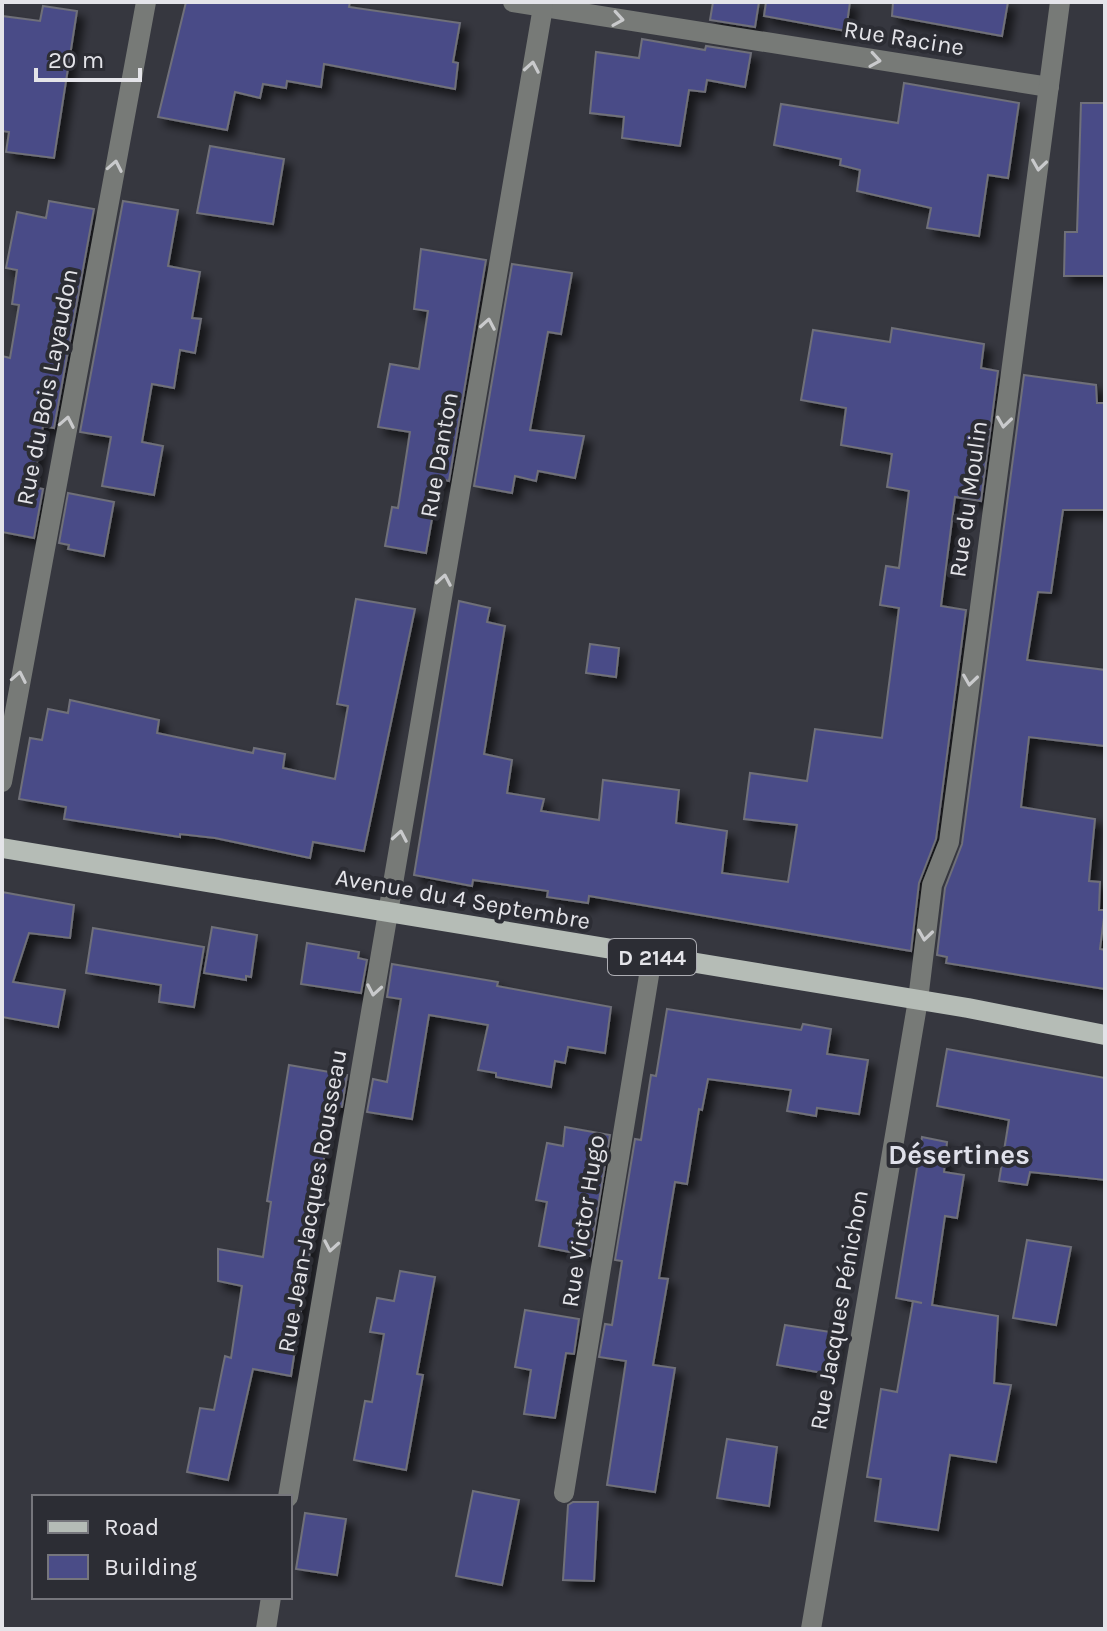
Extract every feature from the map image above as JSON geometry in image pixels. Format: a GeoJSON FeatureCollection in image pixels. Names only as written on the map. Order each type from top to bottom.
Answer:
{"type":"FeatureCollection","features":[{"type":"Feature","properties":{"kind":"main road","name":"Avenue du 4 Septembre"},"geometry":{"type":"LineString","coordinates":[[2,848],[918,1000],[1105,1035]]}},
{"type":"Feature","properties":{"kind":"street","name":"Rue du Bois Layaudon"},"geometry":{"type":"LineString","coordinates":[[2,782],[146,2]]}},
{"type":"Feature","properties":{"kind":"street","name":"Rue Racine"},"geometry":{"type":"LineString","coordinates":[[513,2],[1049,87]]}},
{"type":"Feature","properties":{"kind":"street","name":"Rue du Moulin"},"geometry":{"type":"LineString","coordinates":[[918,1000],[932,885],[949,842],[1060,2]]}},
{"type":"Feature","properties":{"kind":"street","name":"Rue Danton"},"geometry":{"type":"LineString","coordinates":[[387,913],[543,7]]}},
{"type":"Feature","properties":{"kind":"street","name":"Rue Jean-Jacques Rousseau"},"geometry":{"type":"LineString","coordinates":[[288,1495],[387,913]]}},
{"type":"Feature","properties":{"kind":"street","name":"Rue Victor Hugo"},"geometry":{"type":"LineString","coordinates":[[564,1493],[652,957]]}},
{"type":"Feature","properties":{"kind":"street","name":"Rue Jacques Pénichon"},"geometry":{"type":"LineString","coordinates":[[811,1629],[918,1000]]}},
{"type":"Feature","properties":{"kind":"street"},"geometry":{"type":"LineString","coordinates":[[266,1629],[271,1599]]}},
{"type":"Feature","properties":{"kind":"building"},"geometry":{"type":"Polygon","coordinates":[[[186,2],[350,2],[349,7],[460,23],[453,62],[458,63],[455,89],[324,64],[321,87],[287,81],[286,88],[263,84],[260,98],[235,92],[227,130],[158,117],[186,2]]]}},
{"type":"Feature","properties":{"kind":"building"},"geometry":{"type":"Polygon","coordinates":[[[713,2],[759,2],[755,27],[710,20],[713,2]]]}},
{"type":"Feature","properties":{"kind":"building"},"geometry":{"type":"Polygon","coordinates":[[[766,2],[850,2],[846,31],[764,16],[766,2]]]}},
{"type":"Feature","properties":{"kind":"building"},"geometry":{"type":"Polygon","coordinates":[[[893,2],[1008,2],[1002,36],[892,16],[893,2]]]}},
{"type":"Feature","properties":{"kind":"building"},"geometry":{"type":"Polygon","coordinates":[[[43,6],[77,11],[54,158],[6,152],[9,132],[2,131],[2,16],[40,21],[43,6]]]}},
{"type":"Feature","properties":{"kind":"building"},"geometry":{"type":"Polygon","coordinates":[[[642,39],[705,50],[706,46],[751,53],[745,87],[707,80],[705,92],[689,90],[680,146],[622,138],[624,117],[590,113],[596,52],[639,58],[642,39]]]}},
{"type":"Feature","properties":{"kind":"building"},"geometry":{"type":"Polygon","coordinates":[[[904,83],[1019,103],[1008,178],[988,175],[979,236],[927,228],[931,208],[857,191],[860,170],[840,165],[841,159],[774,145],[781,104],[898,123],[904,83]]]}},
{"type":"Feature","properties":{"kind":"building"},"geometry":{"type":"Polygon","coordinates":[[[1081,103],[1105,103],[1105,276],[1064,276],[1065,232],[1077,232],[1081,103]]]}},
{"type":"Feature","properties":{"kind":"building"},"geometry":{"type":"Polygon","coordinates":[[[210,146],[284,159],[273,224],[197,213],[210,146]]]}},
{"type":"Feature","properties":{"kind":"building"},"geometry":{"type":"Polygon","coordinates":[[[49,201],[94,209],[54,428],[43,426],[33,487],[43,489],[34,538],[2,532],[2,356],[10,358],[19,305],[12,304],[17,270],[6,268],[17,212],[46,218],[49,201]]]}},
{"type":"Feature","properties":{"kind":"building"},"geometry":{"type":"Polygon","coordinates":[[[123,201],[178,210],[168,266],[200,272],[192,318],[201,319],[195,353],[180,350],[174,388],[152,384],[142,442],[163,446],[154,495],[102,486],[111,437],[80,432],[123,201]]]}},
{"type":"Feature","properties":{"kind":"building"},"geometry":{"type":"Polygon","coordinates":[[[421,249],[486,260],[449,481],[439,479],[426,553],[385,546],[392,507],[398,508],[410,432],[378,427],[390,364],[419,369],[428,311],[414,309],[421,249]]]}},
{"type":"Feature","properties":{"kind":"building"},"geometry":{"type":"Polygon","coordinates":[[[512,264],[572,273],[561,334],[548,332],[530,430],[584,436],[575,478],[538,471],[536,481],[515,476],[512,493],[474,486],[512,264]]]}},
{"type":"Feature","properties":{"kind":"building"},"geometry":{"type":"Polygon","coordinates":[[[892,328],[984,344],[981,368],[998,371],[981,501],[955,497],[941,606],[966,610],[936,839],[919,883],[911,951],[589,896],[588,903],[547,897],[548,891],[473,880],[472,886],[414,875],[459,601],[490,608],[487,622],[505,626],[484,754],[512,760],[507,793],[544,799],[541,811],[599,820],[603,780],[679,790],[676,823],[727,831],[722,873],[788,882],[797,825],[744,819],[750,773],[807,781],[815,729],[882,738],[899,608],[880,605],[886,566],[899,568],[909,491],[887,487],[892,454],[841,445],[846,408],[801,400],[813,330],[890,342],[892,328]]]}},
{"type":"Feature","properties":{"kind":"building"},"geometry":{"type":"Polygon","coordinates":[[[1024,375],[1096,385],[1097,403],[1105,403],[1105,510],[1063,510],[1051,593],[1038,592],[1027,660],[1105,670],[1105,746],[1029,737],[1021,807],[1095,819],[1089,881],[1100,882],[1099,910],[1105,910],[1100,949],[1105,950],[1105,989],[946,963],[947,957],[937,955],[945,888],[962,844],[1024,375]]]}},
{"type":"Feature","properties":{"kind":"building"},"geometry":{"type":"Polygon","coordinates":[[[68,493],[114,502],[104,556],[68,549],[69,545],[59,543],[68,493]]]}},
{"type":"Feature","properties":{"kind":"building"},"geometry":{"type":"Polygon","coordinates":[[[356,599],[415,609],[364,851],[313,842],[310,858],[215,838],[180,834],[180,837],[64,819],[66,807],[19,799],[30,738],[42,740],[48,709],[68,713],[70,700],[159,720],[157,733],[253,753],[254,748],[285,754],[283,768],[335,779],[348,706],[337,704],[356,599]]]}},
{"type":"Feature","properties":{"kind":"building"},"geometry":{"type":"Polygon","coordinates":[[[590,644],[619,648],[616,677],[586,673],[590,644]]]}},
{"type":"Feature","properties":{"kind":"building"},"geometry":{"type":"Polygon","coordinates":[[[2,892],[74,905],[70,938],[29,933],[13,982],[65,990],[58,1027],[2,1017],[2,892]]]}},
{"type":"Feature","properties":{"kind":"building"},"geometry":{"type":"Polygon","coordinates":[[[212,927],[257,935],[251,977],[246,976],[246,980],[204,973],[212,927]]]}},
{"type":"Feature","properties":{"kind":"building"},"geometry":{"type":"Polygon","coordinates":[[[93,928],[204,947],[194,1007],[159,1002],[161,985],[86,973],[93,928]]]}},
{"type":"Feature","properties":{"kind":"building"},"geometry":{"type":"Polygon","coordinates":[[[307,943],[359,952],[358,958],[367,960],[361,993],[301,984],[307,943]]]}},
{"type":"Feature","properties":{"kind":"building"},"geometry":{"type":"Polygon","coordinates":[[[392,964],[498,982],[497,986],[611,1007],[605,1053],[568,1047],[565,1063],[555,1061],[551,1087],[496,1077],[496,1073],[478,1070],[488,1025],[429,1015],[412,1119],[367,1112],[373,1079],[387,1082],[401,999],[387,997],[392,964]]]}},
{"type":"Feature","properties":{"kind":"building"},"geometry":{"type":"Polygon","coordinates":[[[667,1009],[801,1030],[803,1024],[831,1029],[827,1054],[868,1060],[859,1114],[817,1108],[816,1116],[787,1111],[791,1090],[708,1079],[702,1110],[699,1109],[687,1184],[675,1182],[659,1278],[668,1279],[653,1365],[675,1368],[655,1492],[607,1485],[626,1361],[599,1357],[605,1324],[612,1325],[622,1261],[615,1260],[635,1139],[641,1140],[651,1075],[656,1076],[667,1009]]]}},
{"type":"Feature","properties":{"kind":"building"},"geometry":{"type":"Polygon","coordinates":[[[947,1049],[1105,1078],[1105,1180],[1030,1172],[1027,1185],[999,1181],[1009,1120],[937,1106],[947,1049]]]}},
{"type":"Feature","properties":{"kind":"building"},"geometry":{"type":"Polygon","coordinates":[[[289,1065],[347,1075],[342,1107],[332,1106],[291,1376],[253,1369],[228,1480],[187,1472],[200,1408],[214,1410],[225,1356],[231,1358],[242,1286],[218,1281],[218,1249],[263,1257],[271,1202],[267,1201],[289,1065]]]}},
{"type":"Feature","properties":{"kind":"building"},"geometry":{"type":"Polygon","coordinates":[[[565,1127],[610,1135],[590,1256],[539,1246],[547,1202],[536,1200],[547,1143],[563,1146],[565,1127]]]}},
{"type":"Feature","properties":{"kind":"building"},"geometry":{"type":"Polygon","coordinates":[[[922,1137],[947,1142],[944,1172],[964,1175],[957,1218],[945,1216],[932,1305],[998,1316],[994,1383],[1011,1385],[996,1462],[950,1455],[938,1530],[875,1521],[881,1479],[867,1477],[881,1389],[897,1392],[913,1301],[896,1298],[922,1137]]]}},
{"type":"Feature","properties":{"kind":"building"},"geometry":{"type":"Polygon","coordinates":[[[1027,1240],[1071,1247],[1056,1325],[1013,1318],[1027,1240]]]}},
{"type":"Feature","properties":{"kind":"building"},"geometry":{"type":"Polygon","coordinates":[[[400,1271],[435,1277],[417,1374],[423,1375],[406,1470],[354,1460],[365,1401],[372,1402],[384,1334],[370,1332],[377,1298],[394,1301],[400,1271]]]}},
{"type":"Feature","properties":{"kind":"building"},"geometry":{"type":"Polygon","coordinates":[[[525,1310],[579,1319],[574,1354],[566,1353],[555,1418],[524,1414],[531,1370],[515,1367],[525,1310]]]}},
{"type":"Feature","properties":{"kind":"building"},"geometry":{"type":"Polygon","coordinates":[[[785,1325],[837,1333],[829,1374],[777,1365],[785,1325]]]}},
{"type":"Feature","properties":{"kind":"building"},"geometry":{"type":"Polygon","coordinates":[[[727,1439],[777,1447],[769,1506],[717,1498],[727,1439]]]}},
{"type":"Feature","properties":{"kind":"building"},"geometry":{"type":"Polygon","coordinates":[[[473,1491],[519,1500],[502,1585],[456,1576],[473,1491]]]}},
{"type":"Feature","properties":{"kind":"building"},"geometry":{"type":"Polygon","coordinates":[[[573,1502],[598,1502],[594,1581],[563,1580],[568,1505],[573,1502]]]}},
{"type":"Feature","properties":{"kind":"building"},"geometry":{"type":"Polygon","coordinates":[[[305,1513],[346,1519],[337,1575],[296,1569],[305,1513]]]}},
{"type":"Feature","properties":{"kind":"district","name":"Désertines"},"geometry":{"type":"Point","coordinates":[959,1154]}}]}
